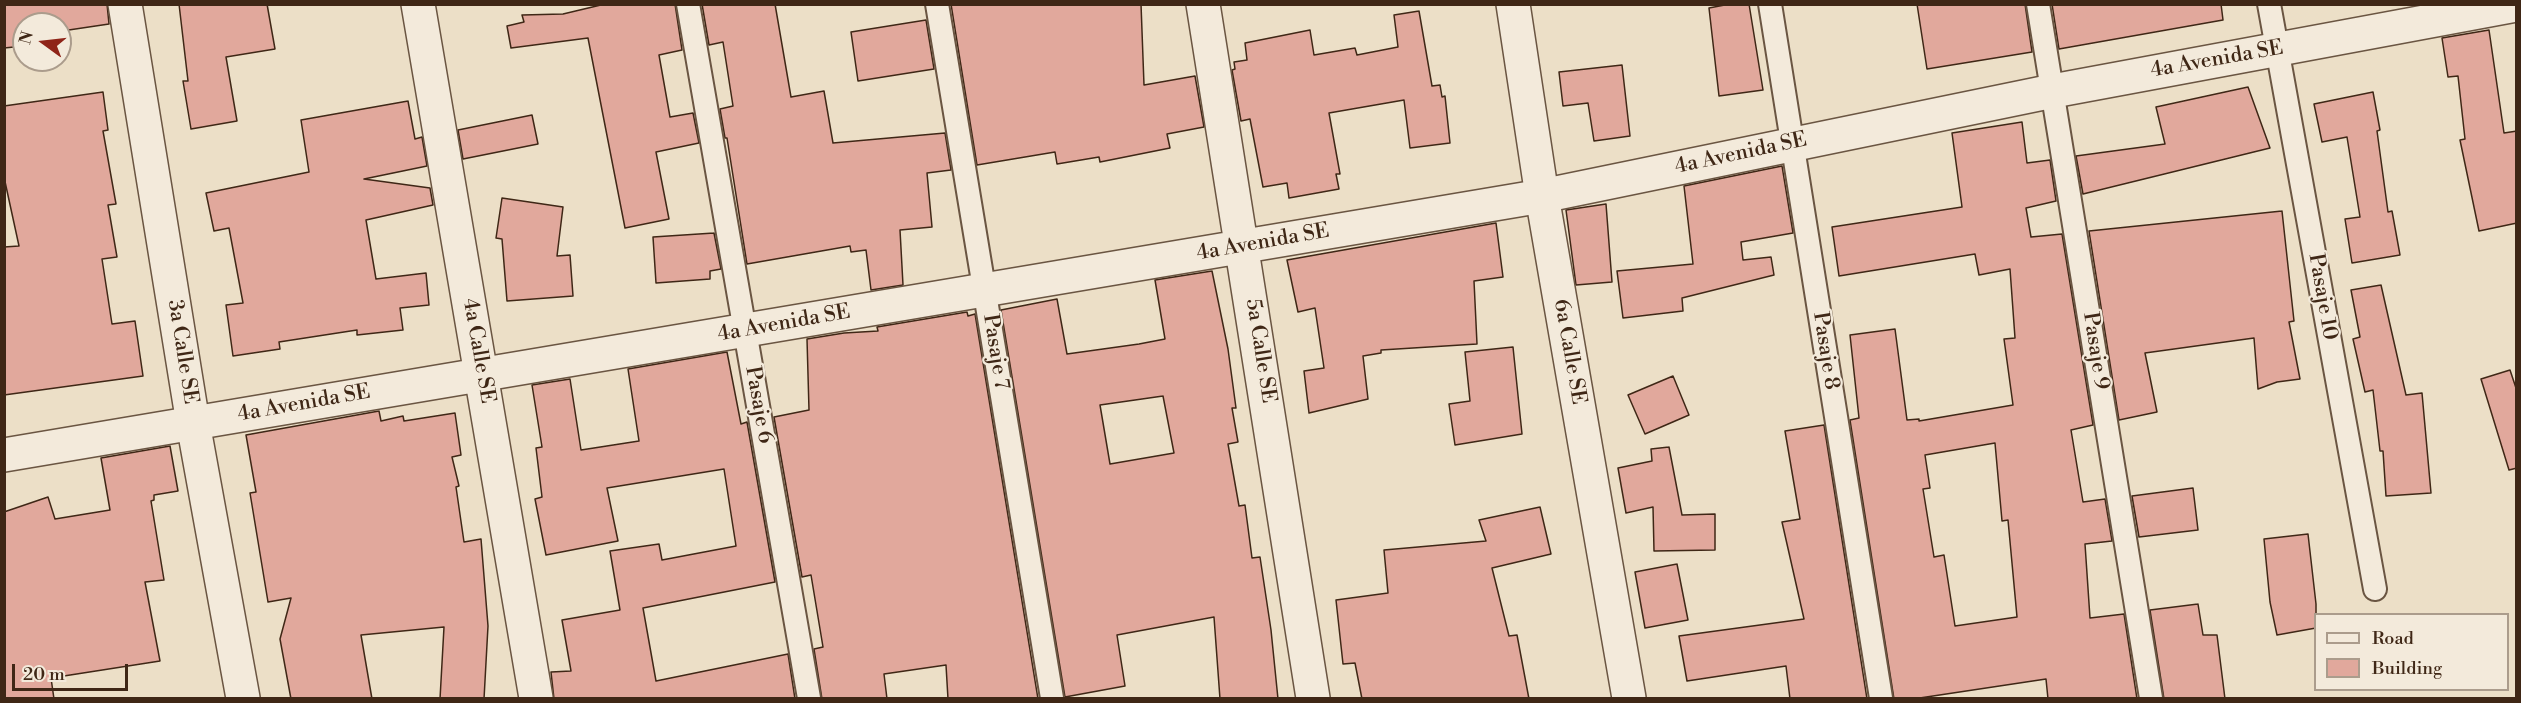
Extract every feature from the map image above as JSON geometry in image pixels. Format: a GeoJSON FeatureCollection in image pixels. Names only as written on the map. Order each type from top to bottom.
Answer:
{"type":"FeatureCollection","features":[{"type":"Feature","properties":{"kind":"street","name":"3a Calle SE"},"geometry":{"type":"LineString","coordinates":[[124,4],[243,699]]}},
{"type":"Feature","properties":{"kind":"street","name":"4a Calle SE"},"geometry":{"type":"LineString","coordinates":[[418,4],[536,699]]}},
{"type":"Feature","properties":{"kind":"street","name":"5a Calle SE"},"geometry":{"type":"LineString","coordinates":[[1203,4],[1313,699]]}},
{"type":"Feature","properties":{"kind":"street","name":"6a Calle SE"},"geometry":{"type":"LineString","coordinates":[[1512,4],[1542,196],[1629,699]]}},
{"type":"Feature","properties":{"kind":"street","name":"4a Avenida SE"},"geometry":{"type":"LineString","coordinates":[[4,455],[1542,196],[2053,91],[2517,6]]}},
{"type":"Feature","properties":{"kind":"lane","name":"Pasaje 6"},"geometry":{"type":"LineString","coordinates":[[688,4],[809,699]]}},
{"type":"Feature","properties":{"kind":"lane","name":"Pasaje 7"},"geometry":{"type":"LineString","coordinates":[[937,4],[1052,699]]}},
{"type":"Feature","properties":{"kind":"lane","name":"Pasaje 8"},"geometry":{"type":"LineString","coordinates":[[1770,4],[1881,699]]}},
{"type":"Feature","properties":{"kind":"lane","name":"Pasaje 9"},"geometry":{"type":"LineString","coordinates":[[2038,4],[2151,699]]}},
{"type":"Feature","properties":{"kind":"lane","name":"Pasaje 10"},"geometry":{"type":"LineString","coordinates":[[2269,4],[2375,589]]}},
{"type":"Feature","properties":{"kind":"building"},"geometry":{"type":"Polygon","coordinates":[[[4,4],[107,4],[109,24],[72,30],[72,12],[12,12],[12,47],[4,48],[4,4]]]}},
{"type":"Feature","properties":{"kind":"building"},"geometry":{"type":"Polygon","coordinates":[[[179,4],[267,4],[275,49],[226,57],[237,121],[191,129],[183,81],[188,81],[179,4]]]}},
{"type":"Feature","properties":{"kind":"building"},"geometry":{"type":"Polygon","coordinates":[[[605,4],[675,4],[682,50],[659,55],[670,117],[693,113],[699,143],[656,152],[669,219],[625,228],[588,38],[511,48],[507,26],[524,22],[522,15],[563,14],[605,4]]]}},
{"type":"Feature","properties":{"kind":"building"},"geometry":{"type":"Polygon","coordinates":[[[702,4],[775,4],[791,97],[824,91],[833,143],[945,133],[951,170],[927,173],[932,227],[900,230],[903,285],[871,290],[866,250],[851,252],[850,246],[747,264],[727,138],[725,138],[720,109],[733,106],[723,42],[709,45],[702,4]]]}},
{"type":"Feature","properties":{"kind":"building"},"geometry":{"type":"Polygon","coordinates":[[[951,4],[1141,4],[1144,85],[1195,76],[1204,127],[1167,134],[1170,148],[1100,162],[1099,157],[1057,164],[1055,152],[977,165],[951,4]]]}},
{"type":"Feature","properties":{"kind":"building"},"geometry":{"type":"Polygon","coordinates":[[[1730,4],[1749,4],[1763,90],[1719,96],[1709,8],[1730,4]]]}},
{"type":"Feature","properties":{"kind":"building"},"geometry":{"type":"Polygon","coordinates":[[[1917,4],[2025,4],[2032,52],[1927,69],[1917,4]]]}},
{"type":"Feature","properties":{"kind":"building"},"geometry":{"type":"Polygon","coordinates":[[[2052,4],[2221,4],[2223,20],[2059,49],[2052,4]]]}},
{"type":"Feature","properties":{"kind":"building"},"geometry":{"type":"Polygon","coordinates":[[[1419,11],[1432,86],[1440,85],[1442,97],[1445,96],[1450,143],[1410,148],[1404,100],[1329,113],[1340,174],[1336,174],[1339,189],[1289,198],[1287,183],[1263,187],[1250,119],[1241,121],[1232,70],[1235,69],[1234,62],[1247,60],[1245,43],[1310,30],[1314,55],[1355,48],[1357,55],[1398,47],[1394,15],[1419,11]]]}},
{"type":"Feature","properties":{"kind":"building"},"geometry":{"type":"Polygon","coordinates":[[[926,20],[934,69],[858,81],[851,32],[926,20]]]}},
{"type":"Feature","properties":{"kind":"building"},"geometry":{"type":"Polygon","coordinates":[[[2489,30],[2504,133],[2517,131],[2517,223],[2479,231],[2460,140],[2465,139],[2458,76],[2448,77],[2442,38],[2489,30]]]}},
{"type":"Feature","properties":{"kind":"building"},"geometry":{"type":"Polygon","coordinates":[[[1622,65],[1630,136],[1594,141],[1588,103],[1563,106],[1559,72],[1622,65]]]}},
{"type":"Feature","properties":{"kind":"building"},"geometry":{"type":"Polygon","coordinates":[[[2248,87],[2270,148],[2083,194],[2076,156],[2165,144],[2156,107],[2248,87]]]}},
{"type":"Feature","properties":{"kind":"building"},"geometry":{"type":"Polygon","coordinates":[[[103,92],[108,130],[103,131],[116,204],[108,205],[117,257],[102,259],[112,324],[135,321],[143,376],[4,395],[4,247],[19,246],[4,177],[4,106],[103,92]]]}},
{"type":"Feature","properties":{"kind":"building"},"geometry":{"type":"Polygon","coordinates":[[[2373,92],[2380,130],[2377,131],[2388,212],[2392,211],[2400,255],[2352,263],[2345,219],[2360,217],[2347,137],[2322,142],[2314,104],[2373,92]]]}},
{"type":"Feature","properties":{"kind":"building"},"geometry":{"type":"Polygon","coordinates":[[[408,101],[415,139],[422,137],[427,166],[364,179],[430,188],[433,205],[366,220],[376,279],[426,273],[429,305],[400,308],[403,330],[357,335],[357,330],[279,342],[280,349],[233,356],[226,305],[243,303],[229,228],[214,231],[206,193],[309,172],[301,120],[408,101]]]}},
{"type":"Feature","properties":{"kind":"building"},"geometry":{"type":"Polygon","coordinates":[[[532,115],[538,144],[463,159],[458,130],[532,115]]]}},
{"type":"Feature","properties":{"kind":"building"},"geometry":{"type":"Polygon","coordinates":[[[2022,122],[2027,163],[2050,160],[2056,201],[2026,208],[2031,237],[2062,234],[2093,425],[2071,430],[2083,502],[2105,499],[2112,541],[2085,544],[2090,618],[2124,614],[2137,699],[2048,699],[2046,679],[1913,699],[1894,699],[1850,420],[1859,418],[1850,335],[1895,329],[1907,420],[1919,419],[1919,421],[2013,405],[2004,339],[2015,338],[2010,269],[1979,275],[1975,254],[1839,276],[1832,227],[1962,207],[1952,133],[2022,122]],[[1995,443],[1925,455],[1930,488],[1923,489],[1934,557],[1944,555],[1955,626],[2017,617],[2008,520],[2002,521],[1995,443]]]}},
{"type":"Feature","properties":{"kind":"building"},"geometry":{"type":"Polygon","coordinates":[[[1782,166],[1793,233],[1741,242],[1743,260],[1771,257],[1774,275],[1682,298],[1683,311],[1623,318],[1617,271],[1693,264],[1684,186],[1782,166]]]}},
{"type":"Feature","properties":{"kind":"building"},"geometry":{"type":"Polygon","coordinates":[[[502,198],[563,207],[557,256],[570,255],[573,296],[507,301],[502,239],[496,238],[502,198]]]}},
{"type":"Feature","properties":{"kind":"building"},"geometry":{"type":"Polygon","coordinates":[[[1606,204],[1612,282],[1576,285],[1566,210],[1606,204]]]}},
{"type":"Feature","properties":{"kind":"building"},"geometry":{"type":"Polygon","coordinates":[[[2282,211],[2294,321],[2289,322],[2300,379],[2277,382],[2258,389],[2254,338],[2145,353],[2157,412],[2119,420],[2089,231],[2282,211]]]}},
{"type":"Feature","properties":{"kind":"building"},"geometry":{"type":"Polygon","coordinates":[[[1496,223],[1503,277],[1474,281],[1477,344],[1381,350],[1381,353],[1363,356],[1368,399],[1309,413],[1304,371],[1324,368],[1315,308],[1298,312],[1287,260],[1496,223]]]}},
{"type":"Feature","properties":{"kind":"building"},"geometry":{"type":"Polygon","coordinates":[[[714,233],[721,269],[710,271],[710,279],[656,283],[653,237],[714,233]]]}},
{"type":"Feature","properties":{"kind":"building"},"geometry":{"type":"Polygon","coordinates":[[[1212,271],[1228,349],[1236,408],[1232,408],[1238,442],[1228,444],[1239,506],[1245,505],[1252,558],[1260,557],[1278,699],[1220,699],[1214,617],[1117,635],[1125,686],[1065,697],[1001,310],[1057,299],[1067,354],[1165,339],[1155,280],[1212,271]],[[1163,396],[1100,405],[1110,464],[1174,453],[1163,396]]]}},
{"type":"Feature","properties":{"kind":"building"},"geometry":{"type":"Polygon","coordinates":[[[2381,285],[2406,395],[2422,393],[2431,493],[2386,496],[2383,451],[2380,451],[2373,390],[2365,392],[2353,339],[2360,337],[2351,290],[2381,285]]]}},
{"type":"Feature","properties":{"kind":"building"},"geometry":{"type":"Polygon","coordinates":[[[967,312],[968,316],[975,314],[1038,699],[948,699],[946,665],[884,674],[887,699],[822,699],[814,649],[823,647],[811,575],[802,577],[774,417],[809,410],[807,339],[844,333],[878,331],[877,327],[967,312]]]}},
{"type":"Feature","properties":{"kind":"building"},"geometry":{"type":"Polygon","coordinates":[[[1513,347],[1522,434],[1455,445],[1449,404],[1470,401],[1465,352],[1513,347]]]}},
{"type":"Feature","properties":{"kind":"building"},"geometry":{"type":"Polygon","coordinates":[[[727,352],[741,424],[747,422],[775,582],[643,608],[656,681],[788,654],[795,699],[554,699],[551,672],[571,671],[562,620],[620,610],[610,551],[659,544],[662,560],[736,546],[724,469],[607,488],[618,541],[546,555],[535,499],[542,497],[536,448],[542,447],[532,385],[570,379],[581,450],[639,441],[628,369],[727,352]]]}},
{"type":"Feature","properties":{"kind":"building"},"geometry":{"type":"Polygon","coordinates":[[[2510,370],[2517,391],[2517,468],[2509,470],[2481,379],[2510,370]]]}},
{"type":"Feature","properties":{"kind":"building"},"geometry":{"type":"Polygon","coordinates":[[[1673,376],[1689,415],[1645,434],[1628,395],[1673,376]]]}},
{"type":"Feature","properties":{"kind":"building"},"geometry":{"type":"Polygon","coordinates":[[[379,411],[381,421],[403,416],[404,421],[455,413],[461,455],[452,457],[459,486],[456,487],[464,542],[481,539],[488,626],[484,699],[440,699],[444,627],[361,635],[372,699],[291,699],[280,639],[291,598],[268,602],[250,493],[256,492],[246,435],[379,411]]]}},
{"type":"Feature","properties":{"kind":"building"},"geometry":{"type":"Polygon","coordinates":[[[1824,425],[1867,699],[1790,699],[1786,666],[1687,681],[1679,636],[1804,619],[1782,522],[1800,519],[1785,431],[1824,425]]]}},
{"type":"Feature","properties":{"kind":"building"},"geometry":{"type":"Polygon","coordinates":[[[170,446],[178,491],[154,495],[154,500],[151,501],[164,580],[145,582],[160,661],[51,678],[54,699],[4,699],[4,512],[48,497],[55,519],[110,510],[101,458],[170,446]]]}},
{"type":"Feature","properties":{"kind":"building"},"geometry":{"type":"Polygon","coordinates":[[[1669,447],[1682,515],[1715,514],[1715,550],[1654,551],[1653,507],[1626,513],[1618,468],[1652,461],[1651,449],[1669,447]]]}},
{"type":"Feature","properties":{"kind":"building"},"geometry":{"type":"Polygon","coordinates":[[[2193,488],[2198,530],[2139,537],[2132,496],[2193,488]]]}},
{"type":"Feature","properties":{"kind":"building"},"geometry":{"type":"Polygon","coordinates":[[[1540,507],[1551,554],[1492,568],[1509,636],[1517,635],[1529,699],[1362,699],[1355,663],[1343,664],[1336,600],[1388,593],[1384,550],[1486,541],[1479,520],[1540,507]]]}},
{"type":"Feature","properties":{"kind":"building"},"geometry":{"type":"Polygon","coordinates":[[[2308,534],[2316,604],[2314,628],[2277,635],[2270,602],[2264,539],[2308,534]]]}},
{"type":"Feature","properties":{"kind":"building"},"geometry":{"type":"Polygon","coordinates":[[[1677,564],[1688,620],[1645,628],[1635,572],[1677,564]]]}},
{"type":"Feature","properties":{"kind":"building"},"geometry":{"type":"Polygon","coordinates":[[[2198,604],[2203,635],[2217,635],[2225,699],[2164,699],[2150,610],[2198,604]]]}}]}
